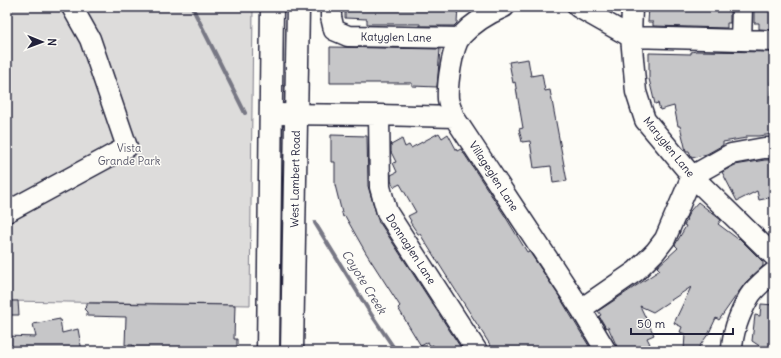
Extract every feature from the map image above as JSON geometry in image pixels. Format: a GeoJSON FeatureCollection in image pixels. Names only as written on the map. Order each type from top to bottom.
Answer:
{"type":"FeatureCollection","features":[{"type":"Feature","properties":{"kind":"main road"},"geometry":{"type":"LineString","coordinates":[[268,351],[272,114],[272,7]]}},
{"type":"Feature","properties":{"kind":"main road","name":"West Lambert Road"},"geometry":{"type":"LineString","coordinates":[[292,351],[298,7]]}},
{"type":"Feature","properties":{"kind":"street"},"geometry":{"type":"LineString","coordinates":[[7,212],[127,147],[90,39],[72,7]]}},
{"type":"Feature","properties":{"kind":"street","name":"Katyglen Lane"},"geometry":{"type":"LineString","coordinates":[[331,7],[331,17],[334,30],[348,36],[460,38]]}},
{"type":"Feature","properties":{"kind":"street","name":"Villageglen Lane"},"geometry":{"type":"LineString","coordinates":[[504,7],[476,22],[460,38],[450,68],[448,100],[454,117],[581,309],[606,351]]}},
{"type":"Feature","properties":{"kind":"street"},"geometry":{"type":"LineString","coordinates":[[578,7],[631,37],[774,40]]}},
{"type":"Feature","properties":{"kind":"street","name":"Maryglen Lane"},"geometry":{"type":"LineString","coordinates":[[632,7],[631,37],[636,92],[645,120],[692,176],[774,256]]}},
{"type":"Feature","properties":{"kind":"street"},"geometry":{"type":"LineString","coordinates":[[741,40],[742,7]]}},
{"type":"Feature","properties":{"kind":"street"},"geometry":{"type":"LineString","coordinates":[[272,114],[296,113],[454,117]]}},
{"type":"Feature","properties":{"kind":"street","name":"Donnaglen Lane"},"geometry":{"type":"LineString","coordinates":[[379,115],[380,187],[387,212],[477,351]]}},
{"type":"Feature","properties":{"kind":"street"},"geometry":{"type":"LineString","coordinates":[[581,309],[636,271],[655,252],[665,239],[692,176],[731,154],[764,148],[774,148]]}},
{"type":"Feature","properties":{"kind":"street"},"geometry":{"type":"LineString","coordinates":[[732,351],[732,339],[738,321],[750,296],[774,272]]}},
{"type":"Feature","properties":{"kind":"green space","name":"Vista Grande Park"},"geometry":{"type":"Polygon","coordinates":[[[7,7],[253,7],[250,305],[7,301],[7,7]]]}},
{"type":"Feature","properties":{"kind":"building"},"geometry":{"type":"Polygon","coordinates":[[[345,7],[458,7],[457,23],[454,26],[420,26],[420,24],[367,24],[367,19],[345,18],[345,7]]]}},
{"type":"Feature","properties":{"kind":"building"},"geometry":{"type":"Polygon","coordinates":[[[649,7],[728,7],[728,9],[730,9],[730,23],[727,23],[727,28],[653,26],[653,22],[648,22],[649,7]]]}},
{"type":"Feature","properties":{"kind":"building"},"geometry":{"type":"Polygon","coordinates":[[[754,7],[774,7],[774,30],[759,29],[759,23],[754,23],[754,7]]]}},
{"type":"Feature","properties":{"kind":"building"},"geometry":{"type":"Polygon","coordinates":[[[330,47],[440,49],[437,87],[412,86],[412,83],[330,83],[330,47]]]}},
{"type":"Feature","properties":{"kind":"building"},"geometry":{"type":"Polygon","coordinates":[[[691,52],[772,52],[772,54],[774,54],[774,79],[772,79],[771,100],[774,100],[774,134],[746,136],[746,138],[723,142],[723,145],[707,154],[692,158],[689,151],[686,151],[680,126],[678,126],[674,106],[660,110],[658,103],[655,104],[649,79],[649,53],[691,54],[691,52]]]}},
{"type":"Feature","properties":{"kind":"building"},"geometry":{"type":"Polygon","coordinates":[[[528,59],[531,76],[542,74],[545,91],[550,90],[567,181],[553,183],[551,166],[534,168],[530,141],[522,142],[519,129],[523,128],[515,82],[513,83],[509,62],[528,59]]]}},
{"type":"Feature","properties":{"kind":"building"},"geometry":{"type":"Polygon","coordinates":[[[439,133],[442,138],[448,134],[457,151],[461,149],[527,252],[529,251],[559,296],[592,351],[494,351],[420,234],[418,234],[410,222],[411,221],[408,216],[416,212],[400,184],[394,187],[391,181],[391,175],[397,172],[393,163],[396,162],[391,152],[391,145],[402,139],[405,147],[409,145],[411,148],[439,133]]]}},
{"type":"Feature","properties":{"kind":"building"},"geometry":{"type":"Polygon","coordinates":[[[331,135],[367,136],[368,186],[379,223],[463,351],[437,351],[433,345],[430,346],[428,342],[421,346],[398,308],[400,306],[366,253],[345,216],[343,217],[335,185],[335,162],[331,162],[331,135]]]}},
{"type":"Feature","properties":{"kind":"building"},"geometry":{"type":"Polygon","coordinates":[[[774,160],[774,197],[759,200],[757,191],[737,201],[722,172],[735,165],[774,160]]]}},
{"type":"Feature","properties":{"kind":"building"},"geometry":{"type":"Polygon","coordinates":[[[698,202],[721,220],[718,224],[738,239],[739,238],[763,262],[763,266],[745,283],[719,320],[716,318],[709,333],[696,351],[684,351],[685,334],[680,332],[682,327],[674,323],[691,287],[653,312],[640,306],[654,335],[647,338],[650,344],[648,345],[649,351],[619,351],[608,327],[606,328],[599,316],[601,315],[598,311],[660,270],[657,267],[678,248],[675,245],[686,226],[684,225],[687,220],[686,219],[690,211],[698,202]]]}},
{"type":"Feature","properties":{"kind":"building"},"geometry":{"type":"Polygon","coordinates":[[[7,301],[18,301],[19,315],[7,315],[7,301]]]}},
{"type":"Feature","properties":{"kind":"building"},"geometry":{"type":"Polygon","coordinates":[[[87,303],[235,305],[234,339],[237,339],[237,351],[133,350],[133,345],[125,345],[126,317],[87,316],[87,312],[84,309],[87,306],[87,303]]]}},
{"type":"Feature","properties":{"kind":"building"},"geometry":{"type":"Polygon","coordinates":[[[761,304],[774,305],[774,351],[767,351],[752,341],[755,315],[760,316],[761,304]]]}},
{"type":"Feature","properties":{"kind":"building"},"geometry":{"type":"Polygon","coordinates":[[[60,319],[62,333],[78,329],[82,351],[7,351],[7,336],[36,337],[33,324],[60,319]]]}},
{"type":"Feature","properties":{"kind":"waterway","name":"Coyote Creek"},"geometry":{"type":"LineString","coordinates":[[192,7],[245,113]]}},
{"type":"Feature","properties":{"kind":"waterway","name":"Coyote Creek"},"geometry":{"type":"LineString","coordinates":[[315,223],[371,314],[396,351]]}}]}
